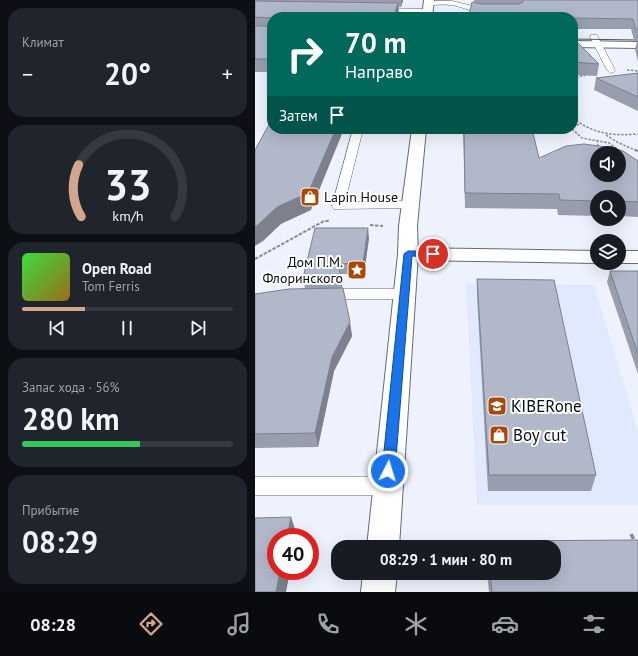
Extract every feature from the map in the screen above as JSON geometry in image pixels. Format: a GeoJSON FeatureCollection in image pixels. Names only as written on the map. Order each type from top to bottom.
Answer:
{"type":"FeatureCollection","features":[{"type":"Feature","properties":{"kind":"street"},"geometry":{"type":"LineString","coordinates":[[578,37],[597,41],[638,45]]}},
{"type":"Feature","properties":{"kind":"street"},"geometry":{"type":"LineString","coordinates":[[578,43],[638,37]]}},
{"type":"Feature","properties":{"kind":"street"},"geometry":{"type":"LineString","coordinates":[[383,540],[408,254],[408,226],[418,134]]}},
{"type":"Feature","properties":{"kind":"street"},"geometry":{"type":"LineString","coordinates":[[408,254],[590,257]]}},
{"type":"Feature","properties":{"kind":"street"},"geometry":{"type":"LineString","coordinates":[[626,257],[638,257]]}},
{"type":"Feature","properties":{"kind":"street"},"geometry":{"type":"LineString","coordinates":[[378,592],[379,580]]}},
{"type":"Feature","properties":{"kind":"lane"},"geometry":{"type":"LineString","coordinates":[[373,10],[428,8],[452,3],[481,11],[496,11]]}},
{"type":"Feature","properties":{"kind":"lane"},"geometry":{"type":"LineString","coordinates":[[597,41],[611,70]]}},
{"type":"Feature","properties":{"kind":"lane"},"geometry":{"type":"LineString","coordinates":[[357,134],[338,206],[411,205]]}},
{"type":"Feature","properties":{"kind":"lane"},"geometry":{"type":"LineString","coordinates":[[310,295],[404,294]]}},
{"type":"Feature","properties":{"kind":"lane"},"geometry":{"type":"LineString","coordinates":[[255,488],[387,486]]}},
{"type":"Feature","properties":{"kind":"path"},"geometry":{"type":"LineString","coordinates":[[580,124],[587,129],[605,134],[638,134]]}},
{"type":"Feature","properties":{"kind":"path"},"geometry":{"type":"LineString","coordinates":[[577,134],[582,138],[609,143],[614,146]]}},
{"type":"Feature","properties":{"kind":"path"},"geometry":{"type":"LineString","coordinates":[[605,134],[617,142],[638,151]]}},
{"type":"Feature","properties":{"kind":"path"},"geometry":{"type":"LineString","coordinates":[[633,134],[638,137]]}},
{"type":"Feature","properties":{"kind":"path"},"geometry":{"type":"LineString","coordinates":[[597,140],[598,146]]}},
{"type":"Feature","properties":{"kind":"path"},"geometry":{"type":"LineString","coordinates":[[255,259],[324,221],[331,222]]}},
{"type":"Feature","properties":{"kind":"path"},"geometry":{"type":"LineString","coordinates":[[369,225],[383,226]]}},
{"type":"Feature","properties":{"kind":"path"},"geometry":{"type":"LineString","coordinates":[[631,534],[638,548]]}},
{"type":"Feature","properties":{"kind":"shaded area"},"geometry":{"type":"Polygon","coordinates":[[[466,284],[594,285],[638,431],[638,505],[477,505],[466,284]]]}},
{"type":"Feature","properties":{"kind":"building"},"geometry":{"type":"Polygon","coordinates":[[[523,0],[638,0],[638,30],[636,30],[633,19],[578,18],[578,12],[470,12],[472,2],[481,4],[519,4],[523,2],[523,0]]]}},
{"type":"Feature","properties":{"kind":"building"},"geometry":{"type":"Polygon","coordinates":[[[255,1],[398,3],[395,12],[267,12],[267,18],[255,17],[255,1]]]}},
{"type":"Feature","properties":{"kind":"building"},"geometry":{"type":"Polygon","coordinates":[[[255,26],[267,26],[267,59],[255,59],[255,26]]]}},
{"type":"Feature","properties":{"kind":"building"},"geometry":{"type":"Polygon","coordinates":[[[578,43],[599,64],[578,62],[578,43]]]}},
{"type":"Feature","properties":{"kind":"building"},"geometry":{"type":"Polygon","coordinates":[[[638,73],[638,97],[596,78],[638,73]]]}},
{"type":"Feature","properties":{"kind":"building"},"geometry":{"type":"Polygon","coordinates":[[[267,128],[267,134],[334,134],[308,193],[277,207],[255,227],[255,150],[267,128]]]}},
{"type":"Feature","properties":{"kind":"building"},"geometry":{"type":"Polygon","coordinates":[[[464,134],[533,134],[539,158],[566,146],[584,144],[599,146],[590,146],[590,182],[626,182],[626,153],[638,161],[638,202],[626,201],[626,190],[590,190],[590,201],[560,200],[559,194],[465,193],[464,134]]]}},
{"type":"Feature","properties":{"kind":"building"},"geometry":{"type":"Polygon","coordinates":[[[315,228],[368,228],[363,263],[338,264],[341,278],[303,278],[315,228]]]}},
{"type":"Feature","properties":{"kind":"building"},"geometry":{"type":"Polygon","coordinates":[[[610,271],[638,271],[638,354],[610,271]]]}},
{"type":"Feature","properties":{"kind":"building"},"geometry":{"type":"Polygon","coordinates":[[[477,279],[554,280],[596,475],[489,475],[477,279]]]}},
{"type":"Feature","properties":{"kind":"building"},"geometry":{"type":"Polygon","coordinates":[[[343,288],[350,322],[332,357],[315,433],[255,434],[255,294],[289,289],[343,288]]]}},
{"type":"Feature","properties":{"kind":"building"},"geometry":{"type":"Polygon","coordinates":[[[291,517],[289,528],[267,528],[267,580],[278,580],[276,592],[255,592],[255,518],[291,517]]]}},
{"type":"Feature","properties":{"kind":"building"},"geometry":{"type":"Polygon","coordinates":[[[638,540],[638,592],[492,592],[491,580],[561,580],[561,541],[638,540]]]}},
{"type":"Feature","properties":{"kind":"tram line"},"geometry":{"type":"LineString","coordinates":[[578,39],[638,40]]}},
{"type":"Feature","properties":{"kind":"place","name":"Lapin House"},"geometry":{"type":"Point","coordinates":[310,197]}},
{"type":"Feature","properties":{"kind":"place","name":"Дом П.М. Флоринского"},"geometry":{"type":"Point","coordinates":[357,270]}},
{"type":"Feature","properties":{"kind":"place","name":"KIBERone"},"geometry":{"type":"Point","coordinates":[497,406]}},
{"type":"Feature","properties":{"kind":"place","name":"Boy cut"},"geometry":{"type":"Point","coordinates":[499,435]}},
{"type":"Feature","properties":{"kind":"route"},"geometry":{"type":"LineString","coordinates":[[388,471],[408,254],[433,254]]}}]}
